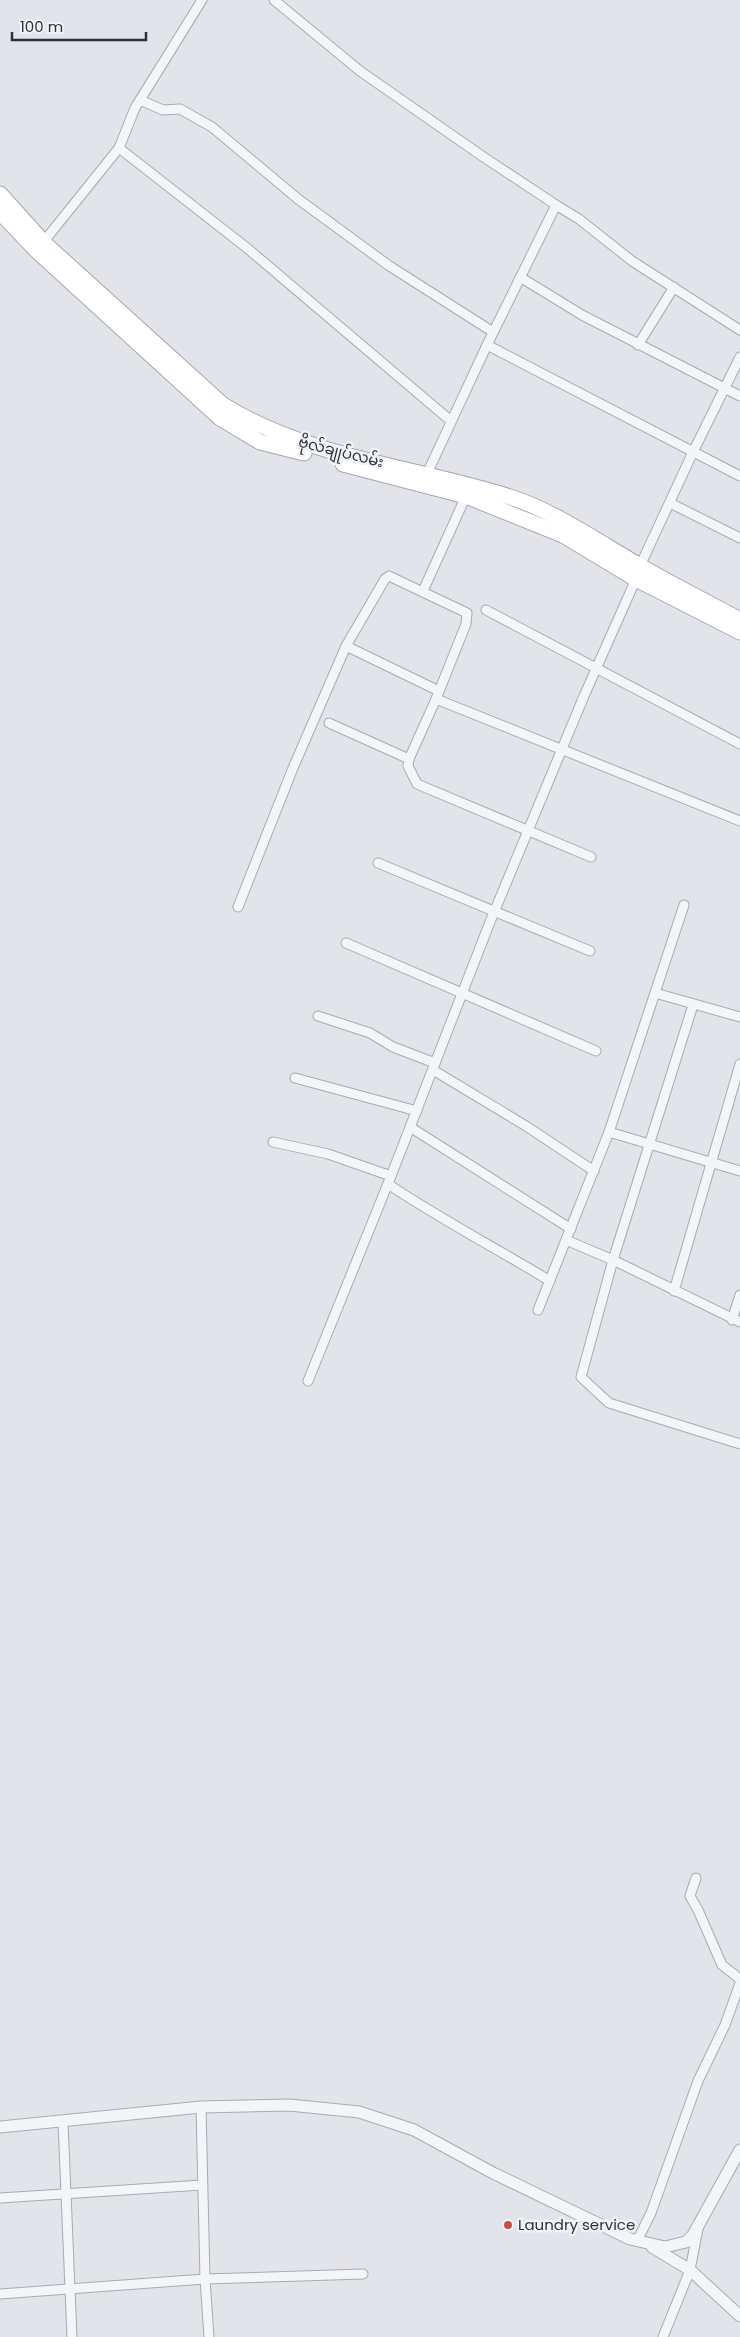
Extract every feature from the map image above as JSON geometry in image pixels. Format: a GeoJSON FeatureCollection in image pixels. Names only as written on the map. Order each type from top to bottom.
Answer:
{"type":"FeatureCollection","features":[{"type":"Feature","properties":{"kind":"main road","name":"ဗိုလ်ချုပ်လမ်း"},"geometry":{"type":"LineString","coordinates":[[0,194],[40,247]]}},
{"type":"Feature","properties":{"kind":"main road","name":"ဗိုလ်ချုပ်လမ်း"},"geometry":{"type":"LineString","coordinates":[[0,212],[223,405],[242,417],[294,441],[425,480],[563,535],[638,573],[740,620]]}},
{"type":"Feature","properties":{"kind":"main road","name":"ဗိုလ်ချုပ်လမ်း"},"geometry":{"type":"LineString","coordinates":[[425,480],[512,497],[568,523],[638,573],[740,632]]}},
{"type":"Feature","properties":{"kind":"street"},"geometry":{"type":"LineString","coordinates":[[40,247],[119,148],[140,100],[202,0]]}},
{"type":"Feature","properties":{"kind":"street"},"geometry":{"type":"LineString","coordinates":[[274,0],[360,71],[482,156],[579,219],[632,261],[740,330]]}},
{"type":"Feature","properties":{"kind":"street"},"geometry":{"type":"LineString","coordinates":[[140,100],[163,110],[180,109],[212,127],[298,199],[388,265],[493,332]]}},
{"type":"Feature","properties":{"kind":"street"},"geometry":{"type":"LineString","coordinates":[[119,148],[247,248],[451,421]]}},
{"type":"Feature","properties":{"kind":"street"},"geometry":{"type":"LineString","coordinates":[[425,480],[487,344],[556,204]]}},
{"type":"Feature","properties":{"kind":"street"},"geometry":{"type":"LineString","coordinates":[[520,277],[582,315],[724,390],[740,396]]}},
{"type":"Feature","properties":{"kind":"street"},"geometry":{"type":"LineString","coordinates":[[638,344],[674,287]]}},
{"type":"Feature","properties":{"kind":"street"},"geometry":{"type":"LineString","coordinates":[[487,344],[740,476]]}},
{"type":"Feature","properties":{"kind":"street"},"geometry":{"type":"LineString","coordinates":[[308,1381],[417,1111],[495,910],[561,751],[638,573],[693,452],[740,357]]}},
{"type":"Feature","properties":{"kind":"street"},"geometry":{"type":"LineString","coordinates":[[423,591],[466,496]]}},
{"type":"Feature","properties":{"kind":"street"},"geometry":{"type":"LineString","coordinates":[[670,503],[740,538]]}},
{"type":"Feature","properties":{"kind":"street"},"geometry":{"type":"LineString","coordinates":[[238,907],[293,768],[346,646],[385,579],[389,576],[467,613],[466,624],[409,759],[408,766],[417,784],[591,857]]}},
{"type":"Feature","properties":{"kind":"street"},"geometry":{"type":"LineString","coordinates":[[486,610],[740,744]]}},
{"type":"Feature","properties":{"kind":"street"},"geometry":{"type":"LineString","coordinates":[[346,646],[437,695],[561,751],[740,821]]}},
{"type":"Feature","properties":{"kind":"street"},"geometry":{"type":"LineString","coordinates":[[329,723],[409,759]]}},
{"type":"Feature","properties":{"kind":"street"},"geometry":{"type":"LineString","coordinates":[[378,863],[590,951]]}},
{"type":"Feature","properties":{"kind":"street"},"geometry":{"type":"LineString","coordinates":[[538,1310],[594,1171],[684,905]]}},
{"type":"Feature","properties":{"kind":"street"},"geometry":{"type":"LineString","coordinates":[[346,943],[596,1051]]}},
{"type":"Feature","properties":{"kind":"street"},"geometry":{"type":"LineString","coordinates":[[655,993],[740,1017]]}},
{"type":"Feature","properties":{"kind":"street"},"geometry":{"type":"LineString","coordinates":[[693,1005],[613,1260],[581,1377],[609,1403],[740,1444]]}},
{"type":"Feature","properties":{"kind":"street"},"geometry":{"type":"LineString","coordinates":[[318,1016],[370,1033],[393,1047],[434,1066],[594,1171]]}},
{"type":"Feature","properties":{"kind":"street"},"geometry":{"type":"LineString","coordinates":[[674,1291],[740,1064]]}},
{"type":"Feature","properties":{"kind":"street"},"geometry":{"type":"LineString","coordinates":[[295,1078],[417,1111]]}},
{"type":"Feature","properties":{"kind":"street"},"geometry":{"type":"LineString","coordinates":[[410,1127],[571,1229]]}},
{"type":"Feature","properties":{"kind":"street"},"geometry":{"type":"LineString","coordinates":[[608,1132],[740,1171]]}},
{"type":"Feature","properties":{"kind":"street"},"geometry":{"type":"LineString","coordinates":[[273,1142],[328,1154],[389,1180],[438,1217],[482,1240],[550,1281]]}},
{"type":"Feature","properties":{"kind":"street"},"geometry":{"type":"LineString","coordinates":[[566,1240],[613,1260],[736,1321],[740,1295]]}},
{"type":"Feature","properties":{"kind":"street"},"geometry":{"type":"LineString","coordinates":[[696,1878],[690,1896],[722,1965],[740,1979]]}},
{"type":"Feature","properties":{"kind":"street"},"geometry":{"type":"LineString","coordinates":[[643,2243],[651,2213],[698,2081],[725,2025],[740,1983]]}},
{"type":"Feature","properties":{"kind":"street"},"geometry":{"type":"LineString","coordinates":[[0,2127],[201,2107],[289,2105],[340,2109],[377,2116],[414,2130],[493,2173],[604,2228],[643,2243],[690,2270],[740,2316]]}},
{"type":"Feature","properties":{"kind":"street"},"geometry":{"type":"LineString","coordinates":[[201,2107],[208,2337]]}},
{"type":"Feature","properties":{"kind":"street"},"geometry":{"type":"LineString","coordinates":[[63,2122],[72,2337]]}},
{"type":"Feature","properties":{"kind":"street"},"geometry":{"type":"LineString","coordinates":[[643,2243],[676,2246],[686,2242],[698,2229],[740,2150]]}},
{"type":"Feature","properties":{"kind":"street"},"geometry":{"type":"LineString","coordinates":[[0,2198],[202,2186]]}},
{"type":"Feature","properties":{"kind":"street"},"geometry":{"type":"LineString","coordinates":[[663,2337],[690,2270],[698,2229]]}},
{"type":"Feature","properties":{"kind":"street"},"geometry":{"type":"LineString","coordinates":[[0,2294],[205,2279],[363,2274]]}},
{"type":"Feature","properties":{"kind":"place","name":"Laundry service"},"geometry":{"type":"Point","coordinates":[508,2225]}}]}
